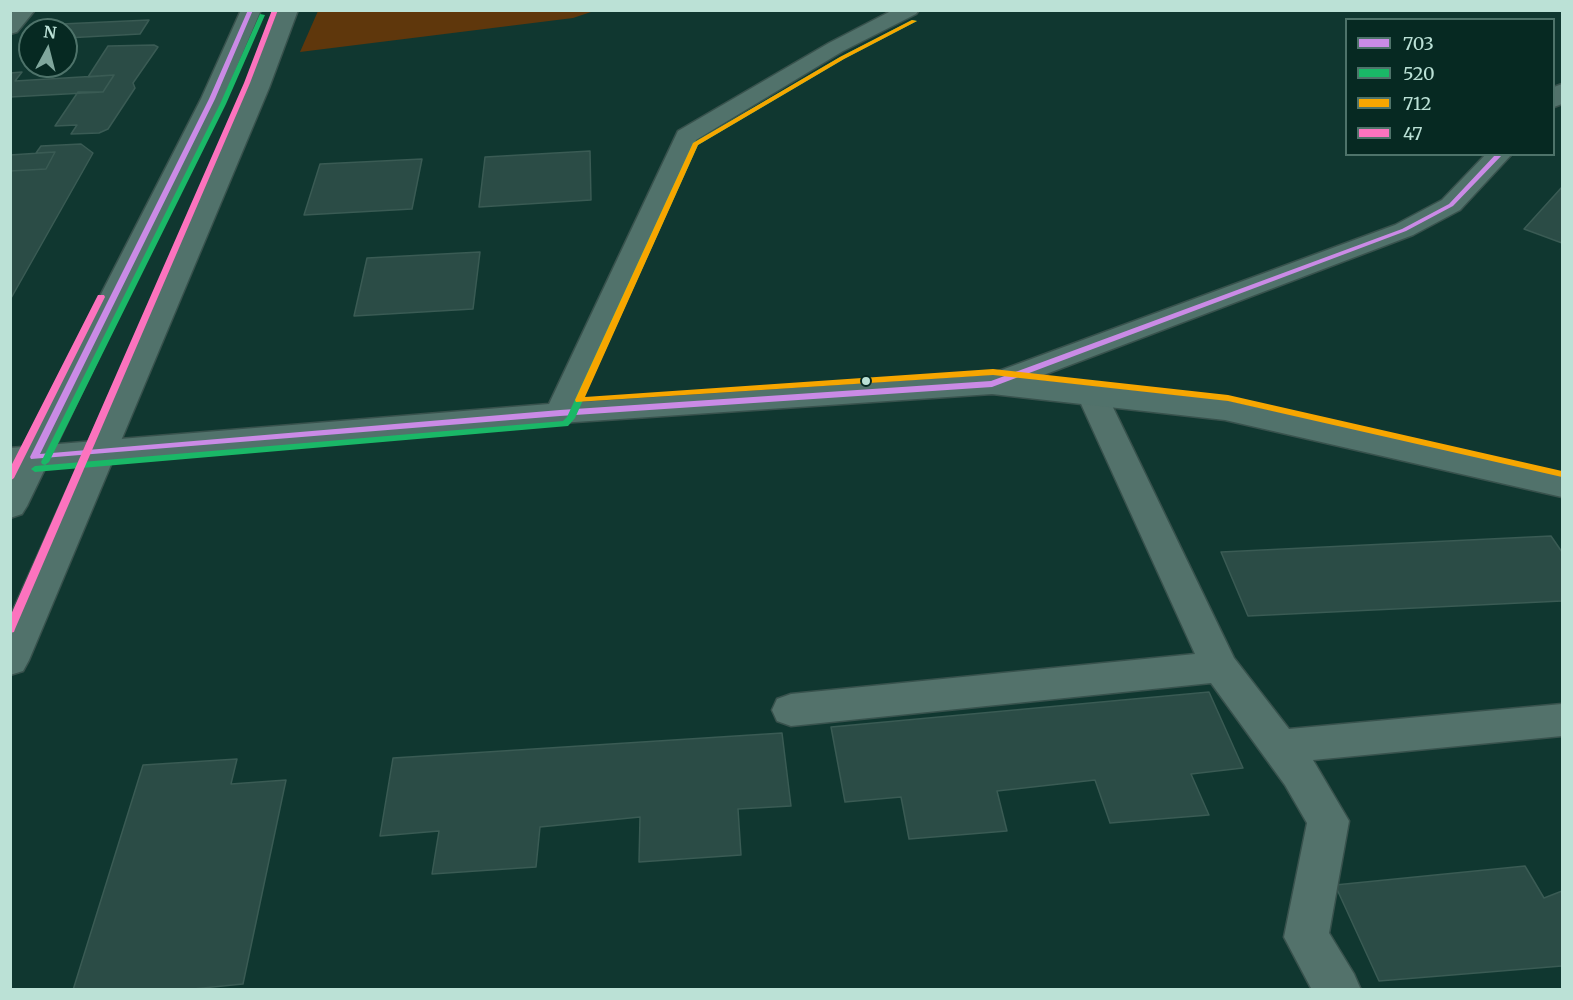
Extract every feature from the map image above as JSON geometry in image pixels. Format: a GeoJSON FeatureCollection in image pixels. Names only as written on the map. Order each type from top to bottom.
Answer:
{"type":"FeatureCollection","features":[{"type":"Feature","properties":{"kind":"main road"},"geometry":{"type":"LineString","coordinates":[[10,506],[22,458],[212,99],[251,10]]}},
{"type":"Feature","properties":{"kind":"main road"},"geometry":{"type":"LineString","coordinates":[[10,660],[258,88],[288,10]]}},
{"type":"Feature","properties":{"kind":"main road"},"geometry":{"type":"LineString","coordinates":[[560,413],[686,136],[836,47],[909,10]]}},
{"type":"Feature","properties":{"kind":"main road"},"geometry":{"type":"LineString","coordinates":[[992,384],[1404,230],[1451,205],[1498,156]]}},
{"type":"Feature","properties":{"kind":"main road"},"geometry":{"type":"LineString","coordinates":[[22,458],[560,413],[992,384],[1225,410],[1563,486]]}},
{"type":"Feature","properties":{"kind":"street"},"geometry":{"type":"LineString","coordinates":[[10,28],[25,10]]}},
{"type":"Feature","properties":{"kind":"street"},"geometry":{"type":"LineString","coordinates":[[1092,395],[1220,667],[1299,774],[1328,821],[1306,937],[1338,990]]}},
{"type":"Feature","properties":{"kind":"street"},"geometry":{"type":"LineString","coordinates":[[791,710],[1220,667]]}},
{"type":"Feature","properties":{"kind":"street"},"geometry":{"type":"LineString","coordinates":[[1279,747],[1563,720]]}},
{"type":"Feature","properties":{"kind":"shaded area"},"geometry":{"type":"Polygon","coordinates":[[[318,10],[594,11],[573,18],[300,52],[318,10]]]}},
{"type":"Feature","properties":{"kind":"building"},"geometry":{"type":"Polygon","coordinates":[[[149,20],[140,34],[78,37],[78,23],[149,20]]]}},
{"type":"Feature","properties":{"kind":"building"},"geometry":{"type":"Polygon","coordinates":[[[154,45],[158,47],[133,83],[135,88],[108,129],[99,133],[71,134],[77,125],[55,126],[78,92],[103,92],[114,75],[88,77],[108,46],[154,45]]]}},
{"type":"Feature","properties":{"kind":"building"},"geometry":{"type":"Polygon","coordinates":[[[18,72],[15,81],[114,75],[103,92],[10,97],[10,73],[18,72]]]}},
{"type":"Feature","properties":{"kind":"building"},"geometry":{"type":"Polygon","coordinates":[[[81,144],[93,153],[10,300],[10,171],[46,169],[55,152],[36,153],[41,146],[81,144]]]}},
{"type":"Feature","properties":{"kind":"building"},"geometry":{"type":"Polygon","coordinates":[[[590,151],[591,200],[479,207],[485,157],[590,151]]]}},
{"type":"Feature","properties":{"kind":"building"},"geometry":{"type":"Polygon","coordinates":[[[55,152],[46,169],[10,171],[10,155],[55,152]]]}},
{"type":"Feature","properties":{"kind":"building"},"geometry":{"type":"Polygon","coordinates":[[[422,159],[412,209],[304,215],[320,164],[422,159]]]}},
{"type":"Feature","properties":{"kind":"building"},"geometry":{"type":"Polygon","coordinates":[[[1562,187],[1562,243],[1524,229],[1562,187]]]}},
{"type":"Feature","properties":{"kind":"building"},"geometry":{"type":"Polygon","coordinates":[[[480,252],[473,309],[354,316],[367,258],[480,252]]]}},
{"type":"Feature","properties":{"kind":"building"},"geometry":{"type":"Polygon","coordinates":[[[1551,536],[1562,552],[1562,601],[1248,616],[1221,552],[1551,536]]]}},
{"type":"Feature","properties":{"kind":"building"},"geometry":{"type":"Polygon","coordinates":[[[1209,692],[1243,768],[1191,774],[1209,815],[1110,823],[1095,780],[997,791],[1007,831],[909,839],[901,797],[845,802],[831,727],[1209,692]]]}},
{"type":"Feature","properties":{"kind":"building"},"geometry":{"type":"Polygon","coordinates":[[[782,733],[791,806],[738,809],[741,855],[639,862],[640,817],[540,827],[536,867],[432,874],[439,831],[380,836],[393,758],[782,733]]]}},
{"type":"Feature","properties":{"kind":"building"},"geometry":{"type":"Polygon","coordinates":[[[237,759],[231,784],[286,780],[243,984],[183,990],[73,990],[143,765],[237,759]]]}},
{"type":"Feature","properties":{"kind":"building"},"geometry":{"type":"Polygon","coordinates":[[[1525,866],[1544,898],[1562,891],[1562,966],[1379,981],[1335,885],[1525,866]]]}},
{"type":"Feature","properties":{"kind":"transit line","name":"703"},"geometry":{"type":"LineString","coordinates":[[34,457],[212,99],[251,10]]}},
{"type":"Feature","properties":{"kind":"transit line","name":"47"},"geometry":{"type":"LineString","coordinates":[[10,629],[247,83],[275,10]]}},
{"type":"Feature","properties":{"kind":"transit line","name":"520"},"geometry":{"type":"LineString","coordinates":[[45,462],[223,104],[262,15]]}},
{"type":"Feature","properties":{"kind":"transit line","name":"520"},"geometry":{"type":"LineString","coordinates":[[35,469],[565,424],[571,418],[695,144],[842,58],[914,21]]}},
{"type":"Feature","properties":{"kind":"transit line","name":"712"},"geometry":{"type":"LineString","coordinates":[[914,21],[842,58],[695,144],[579,400],[993,372],[1228,398],[1562,474]]}},
{"type":"Feature","properties":{"kind":"transit line","name":"703"},"geometry":{"type":"LineString","coordinates":[[34,457],[560,413],[992,384],[1404,230],[1451,205],[1498,156]]}},
{"type":"Feature","properties":{"kind":"transit line","name":"47"},"geometry":{"type":"LineString","coordinates":[[10,478],[101,297]]}}]}
